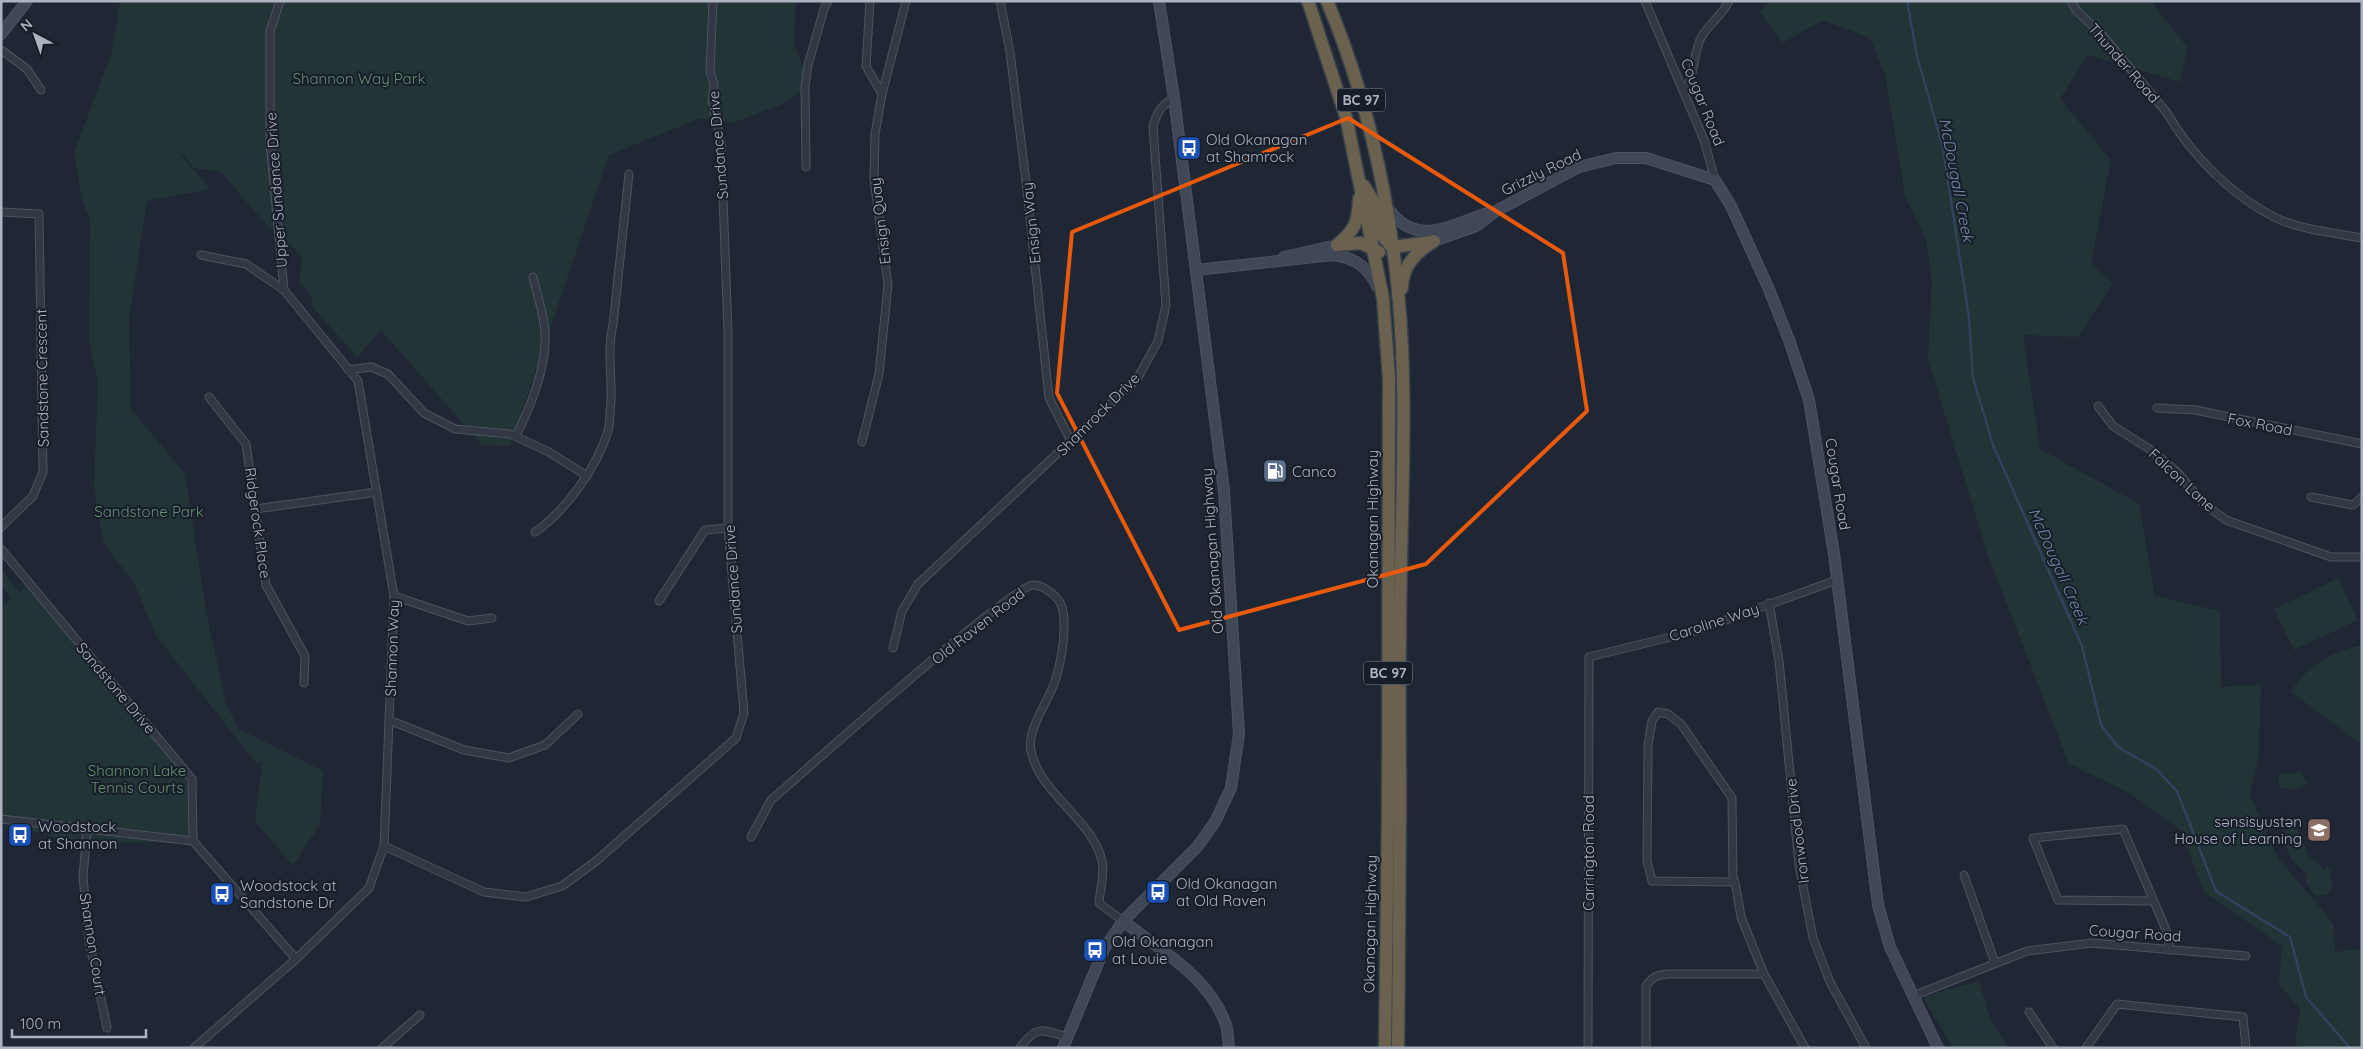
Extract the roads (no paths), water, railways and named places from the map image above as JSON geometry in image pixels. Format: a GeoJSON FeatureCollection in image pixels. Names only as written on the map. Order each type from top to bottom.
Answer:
{"type":"FeatureCollection","features":[{"type":"Feature","properties":{"kind":"highway","name":"Okanagan Highway"},"geometry":{"type":"LineString","coordinates":[[1308,1],[1346,117],[1360,179],[1383,298],[1389,379],[1388,811],[1385,1048]]}},
{"type":"Feature","properties":{"kind":"highway","name":"Okanagan Highway"},"geometry":{"type":"LineString","coordinates":[[1326,1],[1354,74],[1371,137],[1392,247],[1400,325],[1403,378],[1403,514],[1400,632],[1398,1048]]}},
{"type":"Feature","properties":{"kind":"highway"},"geometry":{"type":"LineString","coordinates":[[1337,245],[1354,229],[1358,214],[1360,179]]}},
{"type":"Feature","properties":{"kind":"highway"},"geometry":{"type":"LineString","coordinates":[[1360,179],[1375,204],[1381,234],[1392,247],[1434,241]]}},
{"type":"Feature","properties":{"kind":"highway"},"geometry":{"type":"LineString","coordinates":[[1400,325],[1402,280],[1405,269],[1420,251],[1434,241]]}},
{"type":"Feature","properties":{"kind":"highway"},"geometry":{"type":"LineString","coordinates":[[1337,245],[1361,243],[1374,248],[1380,253],[1384,261],[1388,297],[1400,325]]}},
{"type":"Feature","properties":{"kind":"street"},"geometry":{"type":"LineString","coordinates":[[1,34],[27,1]]}},
{"type":"Feature","properties":{"kind":"street","name":"Upper Sundance Drive"},"geometry":{"type":"LineString","coordinates":[[280,1],[270,31],[270,142],[284,290]]}},
{"type":"Feature","properties":{"kind":"street","name":"Sundance Drive"},"geometry":{"type":"LineString","coordinates":[[384,846],[484,892],[526,897],[562,886],[595,862],[736,738],[744,713],[728,528],[728,332],[721,143],[712,100],[714,84],[710,71],[713,1]]}},
{"type":"Feature","properties":{"kind":"street"},"geometry":{"type":"LineString","coordinates":[[806,167],[805,87],[808,64],[828,1]]}},
{"type":"Feature","properties":{"kind":"street"},"geometry":{"type":"LineString","coordinates":[[870,1],[866,66],[882,94]]}},
{"type":"Feature","properties":{"kind":"street","name":"Ensign Quay"},"geometry":{"type":"LineString","coordinates":[[862,442],[879,374],[888,286],[874,178],[875,134],[882,94],[906,1]]}},
{"type":"Feature","properties":{"kind":"street","name":"Ensign Way"},"geometry":{"type":"LineString","coordinates":[[1000,1],[1010,52],[1049,398],[1070,442]]}},
{"type":"Feature","properties":{"kind":"street","name":"Old Okanagan Highway"},"geometry":{"type":"LineString","coordinates":[[1063,1048],[1104,949],[1123,921],[1197,847],[1215,822],[1231,788],[1239,734],[1224,491],[1174,98],[1159,1]]}},
{"type":"Feature","properties":{"kind":"street","name":"Cougar Road"},"geometry":{"type":"LineString","coordinates":[[1645,1],[1704,140],[1715,180],[1731,206],[1768,287],[1789,340],[1809,400],[1837,580],[1878,905],[1890,947],[1938,1048]]}},
{"type":"Feature","properties":{"kind":"street"},"geometry":{"type":"LineString","coordinates":[[1684,92],[1690,84],[1697,48],[1702,36],[1729,1]]}},
{"type":"Feature","properties":{"kind":"street","name":"Thunder Road"},"geometry":{"type":"LineString","coordinates":[[2071,1],[2076,10],[2102,36],[2167,113],[2174,126],[2214,172],[2244,198],[2278,218],[2316,230],[2362,238]]}},
{"type":"Feature","properties":{"kind":"street"},"geometry":{"type":"LineString","coordinates":[[1,50],[27,69],[41,90]]}},
{"type":"Feature","properties":{"kind":"street","name":"Shamrock Drive"},"geometry":{"type":"LineString","coordinates":[[893,648],[902,611],[918,584],[1137,380],[1158,341],[1166,305],[1153,127],[1158,111],[1174,98]]}},
{"type":"Feature","properties":{"kind":"street","name":"Grizzly Road"},"geometry":{"type":"LineString","coordinates":[[1384,202],[1391,213],[1405,226],[1435,231],[1496,211],[1579,167],[1616,158],[1646,158],[1715,180]]}},
{"type":"Feature","properties":{"kind":"street"},"geometry":{"type":"LineString","coordinates":[[535,532],[550,522],[587,476],[608,430],[611,400],[610,338],[629,174]]}},
{"type":"Feature","properties":{"kind":"street","name":"Grizzly Road"},"geometry":{"type":"LineString","coordinates":[[1434,241],[1476,226],[1496,211]]}},
{"type":"Feature","properties":{"kind":"street","name":"Sandstone Crescent"},"geometry":{"type":"LineString","coordinates":[[1,212],[39,214],[43,472],[33,496],[1,528]]}},
{"type":"Feature","properties":{"kind":"street"},"geometry":{"type":"LineString","coordinates":[[1274,260],[1299,252],[1337,245]]}},
{"type":"Feature","properties":{"kind":"street","name":"Shannon Way"},"geometry":{"type":"LineString","coordinates":[[194,1048],[296,959],[369,888],[384,846],[394,596],[358,381],[284,290],[246,264],[201,255]]}},
{"type":"Feature","properties":{"kind":"street"},"geometry":{"type":"LineString","coordinates":[[1196,270],[1332,255],[1348,257],[1358,262],[1372,276],[1383,298]]}},
{"type":"Feature","properties":{"kind":"street"},"geometry":{"type":"LineString","coordinates":[[516,436],[536,391],[545,345],[544,324],[533,277]]}},
{"type":"Feature","properties":{"kind":"street"},"geometry":{"type":"LineString","coordinates":[[348,370],[371,366],[388,374],[424,413],[455,430],[516,436],[549,452],[587,476]]}},
{"type":"Feature","properties":{"kind":"street","name":"Ridgerock Place"},"geometry":{"type":"LineString","coordinates":[[209,397],[246,444],[266,585],[305,656],[304,683]]}},
{"type":"Feature","properties":{"kind":"street","name":"Falcon Lane"},"geometry":{"type":"LineString","coordinates":[[2098,406],[2114,426],[2151,450],[2178,473],[2203,503],[2226,520],[2331,557],[2362,557]]}},
{"type":"Feature","properties":{"kind":"street","name":"Fox Road"},"geometry":{"type":"LineString","coordinates":[[2157,408],[2195,410],[2362,444]]}},
{"type":"Feature","properties":{"kind":"street"},"geometry":{"type":"LineString","coordinates":[[256,509],[377,492]]}},
{"type":"Feature","properties":{"kind":"street"},"geometry":{"type":"LineString","coordinates":[[2311,497],[2353,504],[2362,497]]}},
{"type":"Feature","properties":{"kind":"street"},"geometry":{"type":"LineString","coordinates":[[659,602],[705,530],[728,528]]}},
{"type":"Feature","properties":{"kind":"street","name":"Sandstone Drive"},"geometry":{"type":"LineString","coordinates":[[1,549],[192,779],[193,841]]}},
{"type":"Feature","properties":{"kind":"street","name":"Caroline Way"},"geometry":{"type":"LineString","coordinates":[[1589,657],[1695,631],[1837,580]]}},
{"type":"Feature","properties":{"kind":"street","name":"Old Raven Road"},"geometry":{"type":"LineString","coordinates":[[751,838],[771,800],[978,622],[1024,588],[1034,585],[1049,590],[1061,604],[1065,623],[1056,678],[1031,736],[1031,751],[1038,769],[1050,787],[1098,848],[1103,866],[1099,902],[1123,921]]}},
{"type":"Feature","properties":{"kind":"street"},"geometry":{"type":"LineString","coordinates":[[394,596],[468,622],[492,618]]}},
{"type":"Feature","properties":{"kind":"street","name":"Ironwood Drive"},"geometry":{"type":"LineString","coordinates":[[1769,603],[1779,661],[1799,865],[1814,938],[1830,982],[1866,1048]]}},
{"type":"Feature","properties":{"kind":"street","name":"Carrington Road"},"geometry":{"type":"LineString","coordinates":[[1588,1048],[1589,657]]}},
{"type":"Feature","properties":{"kind":"street"},"geometry":{"type":"LineString","coordinates":[[1734,881],[1732,798],[1681,724],[1668,714],[1658,712],[1652,721],[1648,745],[1647,861],[1652,881],[1734,882],[1746,929],[1764,974],[1805,1048]]}},
{"type":"Feature","properties":{"kind":"street"},"geometry":{"type":"LineString","coordinates":[[389,720],[464,750],[509,758],[545,745],[578,714]]}},
{"type":"Feature","properties":{"kind":"street"},"geometry":{"type":"LineString","coordinates":[[1,819],[193,841],[296,959]]}},
{"type":"Feature","properties":{"kind":"street"},"geometry":{"type":"LineString","coordinates":[[2152,900],[2058,900],[2033,838],[2123,829],[2167,932],[2170,950]]}},
{"type":"Feature","properties":{"kind":"street","name":"Shannon Court"},"geometry":{"type":"LineString","coordinates":[[88,830],[83,877],[86,913],[89,940],[107,1028]]}},
{"type":"Feature","properties":{"kind":"street"},"geometry":{"type":"LineString","coordinates":[[1964,875],[1995,963]]}},
{"type":"Feature","properties":{"kind":"street"},"geometry":{"type":"LineString","coordinates":[[1123,921],[1197,978],[1226,1025],[1229,1048]]}},
{"type":"Feature","properties":{"kind":"street","name":"Cougar Road"},"geometry":{"type":"LineString","coordinates":[[1913,996],[2027,951],[2092,943],[2246,956]]}},
{"type":"Feature","properties":{"kind":"street"},"geometry":{"type":"LineString","coordinates":[[1646,1048],[1646,986],[1650,979],[1658,975],[1668,974],[1764,974]]}},
{"type":"Feature","properties":{"kind":"street"},"geometry":{"type":"LineString","coordinates":[[2086,1048],[2117,1004],[2243,1017],[2246,1048]]}},
{"type":"Feature","properties":{"kind":"street"},"geometry":{"type":"LineString","coordinates":[[2028,1012],[2053,1048]]}},
{"type":"Feature","properties":{"kind":"street"},"geometry":{"type":"LineString","coordinates":[[382,1048],[420,1015]]}},
{"type":"Feature","properties":{"kind":"street"},"geometry":{"type":"LineString","coordinates":[[1020,1048],[1029,1035],[1036,1031],[1043,1030],[1067,1037]]}},
{"type":"Feature","properties":{"kind":"waterway","name":"McDougall Creek"},"geometry":{"type":"LineString","coordinates":[[1907,1],[1917,56],[1943,148],[1969,318],[1973,378],[1993,445],[2082,646],[2101,725],[2118,747],[2156,769],[2177,791],[2216,891],[2290,937],[2306,997],[2350,1048]]}},
{"type":"Feature","properties":{"kind":"place","name":"Old Okanagan at Shamrock"},"geometry":{"type":"Point","coordinates":[1189,148]}},
{"type":"Feature","properties":{"kind":"place","name":"Canco"},"geometry":{"type":"Point","coordinates":[1275,471]}},
{"type":"Feature","properties":{"kind":"place","name":"sənsisyustən House of Learning"},"geometry":{"type":"Point","coordinates":[2319,830]}},
{"type":"Feature","properties":{"kind":"place","name":"Woodstock at Shannon"},"geometry":{"type":"Point","coordinates":[20,835]}},
{"type":"Feature","properties":{"kind":"place","name":"Old Okanagan at Old Raven"},"geometry":{"type":"Point","coordinates":[1158,892]}},
{"type":"Feature","properties":{"kind":"place","name":"Woodstock at Sandstone Dr"},"geometry":{"type":"Point","coordinates":[222,894]}},
{"type":"Feature","properties":{"kind":"place","name":"Old Okanagan at Louie"},"geometry":{"type":"Point","coordinates":[1095,950]}},
{"type":"Feature","properties":{"kind":"park label","name":"Shannon Way Park"},"geometry":{"type":"Point","coordinates":[359,78]}},
{"type":"Feature","properties":{"kind":"park label","name":"Sandstone Park"},"geometry":{"type":"Point","coordinates":[149,511]}},
{"type":"Feature","properties":{"kind":"park label","name":"Shannon Lake Tennis Courts"},"geometry":{"type":"Point","coordinates":[137,778]}}]}
